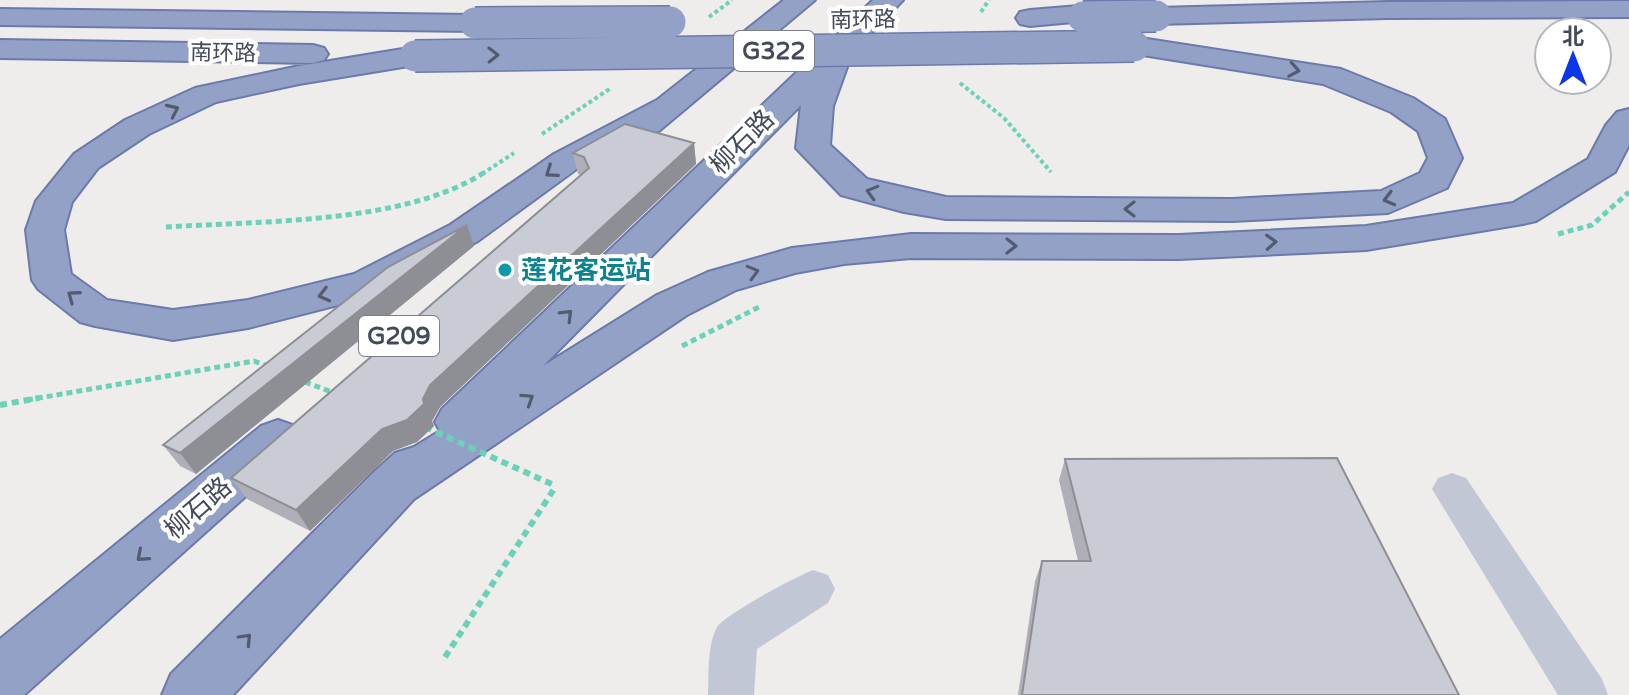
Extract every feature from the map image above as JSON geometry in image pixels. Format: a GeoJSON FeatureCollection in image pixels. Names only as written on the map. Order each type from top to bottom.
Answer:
{"type":"FeatureCollection","features":[{"type":"Feature","properties":{"kind":"highway"},"geometry":{"type":"LineString","coordinates":[[327,0],[475,23]]}},
{"type":"Feature","properties":{"kind":"highway"},"geometry":{"type":"LineString","coordinates":[[1030,18],[1214,0]]}},
{"type":"Feature","properties":{"kind":"highway"},"geometry":{"type":"LineString","coordinates":[[987,14],[1030,18],[1388,10],[1629,9]]}},
{"type":"Feature","properties":{"kind":"highway","name":"柳石路"},"geometry":{"type":"LineString","coordinates":[[473,272],[667,107],[811,16],[897,10]]}},
{"type":"Feature","properties":{"kind":"highway","name":"南环路"},"geometry":{"type":"LineString","coordinates":[[0,17],[475,23],[716,15],[811,16]]}},
{"type":"Feature","properties":{"kind":"highway"},"geometry":{"type":"LineString","coordinates":[[811,16],[821,87],[812,118],[813,148],[854,187],[904,201],[946,208],[1232,210],[1388,202],[1434,180],[1445,158],[1433,126],[1402,105],[1330,76],[1134,46]]}},
{"type":"Feature","properties":{"kind":"highway","name":"柳石路"},"geometry":{"type":"LineString","coordinates":[[192,695],[392,487],[811,16]]}},
{"type":"Feature","properties":{"kind":"highway"},"geometry":{"type":"LineString","coordinates":[[1417,37],[1533,36]]}},
{"type":"Feature","properties":{"kind":"highway","name":"南环路"},"geometry":{"type":"LineString","coordinates":[[0,49],[415,56],[1291,41]]}},
{"type":"Feature","properties":{"kind":"highway"},"geometry":{"type":"LineString","coordinates":[[415,56],[299,75],[206,95],[137,127],[86,161],[54,201],[45,230],[52,280],[95,312],[173,325],[248,314],[367,284],[464,233],[566,161],[667,107]]}},
{"type":"Feature","properties":{"kind":"highway"},"geometry":{"type":"LineString","coordinates":[[392,487],[672,305],[722,281],[792,261],[844,252],[911,246],[1179,247],[1366,238],[1523,213],[1603,165],[1618,132],[1629,119]]}},
{"type":"Feature","properties":{"kind":"highway","name":"柳石路"},"geometry":{"type":"LineString","coordinates":[[0,677],[303,418]]}},
{"type":"Feature","properties":{"kind":"street"},"geometry":{"type":"LineString","coordinates":[[1452,489],[1585,695]]}},
{"type":"Feature","properties":{"kind":"street"},"geometry":{"type":"LineString","coordinates":[[731,695],[735,638],[813,589]]}},
{"type":"Feature","properties":{"kind":"path"},"geometry":{"type":"LineString","coordinates":[[955,79],[1004,118],[1051,172]]}},
{"type":"Feature","properties":{"kind":"path"},"geometry":{"type":"LineString","coordinates":[[535,139],[622,80]]}},
{"type":"Feature","properties":{"kind":"path"},"geometry":{"type":"LineString","coordinates":[[166,227],[355,215],[461,188],[523,147]]}},
{"type":"Feature","properties":{"kind":"path"},"geometry":{"type":"LineString","coordinates":[[1548,236],[1592,225],[1629,192]]}},
{"type":"Feature","properties":{"kind":"path"},"geometry":{"type":"LineString","coordinates":[[674,349],[771,301]]}},
{"type":"Feature","properties":{"kind":"path"},"geometry":{"type":"LineString","coordinates":[[0,405],[254,361],[278,371]]}},
{"type":"Feature","properties":{"kind":"path"},"geometry":{"type":"LineString","coordinates":[[290,376],[346,397]]}},
{"type":"Feature","properties":{"kind":"path"},"geometry":{"type":"LineString","coordinates":[[416,424],[556,486],[445,657]]}},
{"type":"Feature","properties":{"kind":"path"},"geometry":{"type":"LineString","coordinates":[[495,461],[507,452]]}},
{"type":"Feature","properties":{"kind":"building"},"geometry":{"type":"Polygon","coordinates":[[[625,124],[694,143],[430,385],[423,399],[424,404],[407,420],[382,429],[296,510],[231,478],[589,168],[584,157],[573,153],[625,124]]]}},
{"type":"Feature","properties":{"kind":"building"},"geometry":{"type":"Polygon","coordinates":[[[467,225],[180,453],[163,445],[388,267],[467,225]]]}},
{"type":"Feature","properties":{"kind":"building"},"geometry":{"type":"Polygon","coordinates":[[[1337,458],[1459,695],[1022,695],[1042,561],[1091,561],[1065,459],[1337,458]]]}},
{"type":"Feature","properties":{"kind":"place","name":"莲花客运站"},"geometry":{"type":"Point","coordinates":[505,270]}}]}
